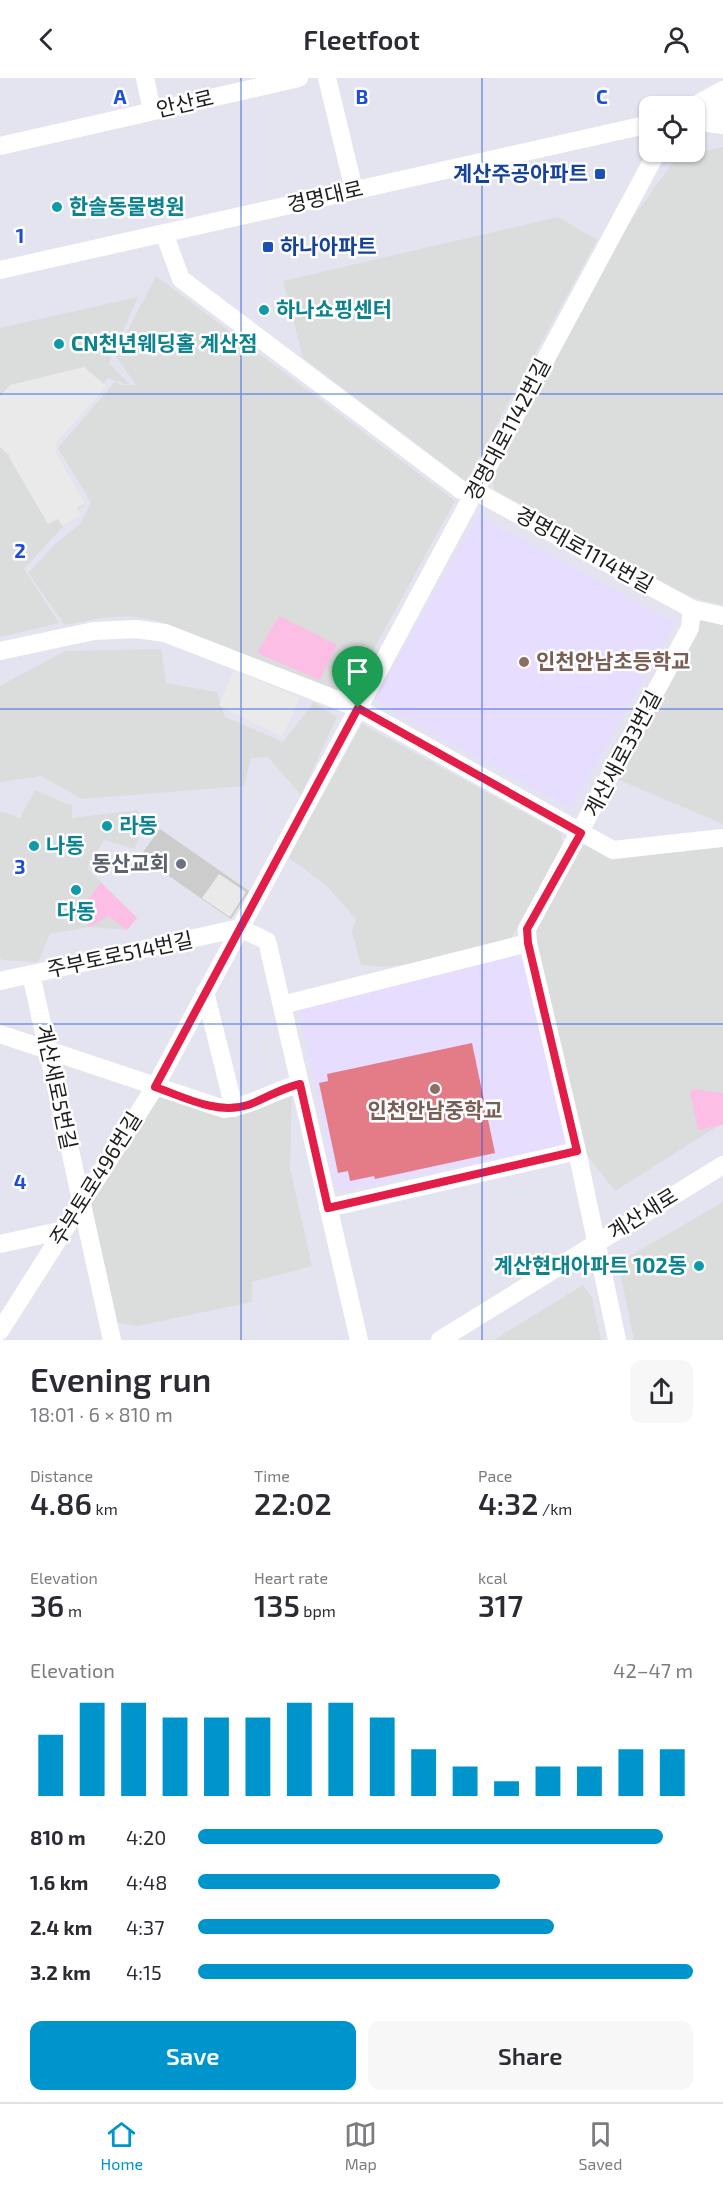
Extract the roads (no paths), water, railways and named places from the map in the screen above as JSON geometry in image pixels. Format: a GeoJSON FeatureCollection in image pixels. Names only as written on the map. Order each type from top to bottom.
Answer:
{"type":"FeatureCollection","features":[{"type":"Feature","properties":{"kind":"street"},"geometry":{"type":"LineString","coordinates":[[144,78],[152,111]]}},
{"type":"Feature","properties":{"kind":"street","name":"안산로"},"geometry":{"type":"LineString","coordinates":[[0,146],[152,111],[241,84],[299,78]]}},
{"type":"Feature","properties":{"kind":"street"},"geometry":{"type":"LineString","coordinates":[[327,78],[354,190]]}},
{"type":"Feature","properties":{"kind":"street"},"geometry":{"type":"LineString","coordinates":[[705,100],[723,90]]}},
{"type":"Feature","properties":{"kind":"street"},"geometry":{"type":"LineString","coordinates":[[705,111],[723,107]]}},
{"type":"Feature","properties":{"kind":"street"},"geometry":{"type":"LineString","coordinates":[[705,123],[723,125]]}},
{"type":"Feature","properties":{"kind":"street","name":"경명대로"},"geometry":{"type":"LineString","coordinates":[[0,270],[639,126]]}},
{"type":"Feature","properties":{"kind":"street","name":"경명대로1142번길"},"geometry":{"type":"LineString","coordinates":[[358,708],[652,162]]}},
{"type":"Feature","properties":{"kind":"street","name":"경명대로1114번길"},"geometry":{"type":"LineString","coordinates":[[164,233],[181,279],[460,490],[475,491],[692,609],[723,616]]}},
{"type":"Feature","properties":{"kind":"street","name":"계산새로33번길"},"geometry":{"type":"LineString","coordinates":[[616,1340],[577,1151],[528,943],[527,929],[690,628],[692,609]]}},
{"type":"Feature","properties":{"kind":"street"},"geometry":{"type":"LineString","coordinates":[[0,651],[94,631],[136,629],[165,633],[358,708],[613,850],[723,838]]}},
{"type":"Feature","properties":{"kind":"street","name":"주부토로496번길"},"geometry":{"type":"LineString","coordinates":[[0,1331],[155,1087],[358,708]]}},
{"type":"Feature","properties":{"kind":"street"},"geometry":{"type":"LineString","coordinates":[[240,928],[267,941],[359,1340]]}},
{"type":"Feature","properties":{"kind":"street","name":"주부토로514번길"},"geometry":{"type":"LineString","coordinates":[[0,981],[240,928]]}},
{"type":"Feature","properties":{"kind":"street"},"geometry":{"type":"LineString","coordinates":[[282,1005],[528,943]]}},
{"type":"Feature","properties":{"kind":"street","name":"계산새로5번길"},"geometry":{"type":"LineString","coordinates":[[31,974],[112,1340]]}},
{"type":"Feature","properties":{"kind":"street"},"geometry":{"type":"LineString","coordinates":[[206,992],[234,1108]]}},
{"type":"Feature","properties":{"kind":"street"},"geometry":{"type":"LineString","coordinates":[[0,1034],[214,1107],[234,1108],[249,1104],[282,1088],[300,1084]]}},
{"type":"Feature","properties":{"kind":"street"},"geometry":{"type":"LineString","coordinates":[[328,1208],[577,1151]]}},
{"type":"Feature","properties":{"kind":"street","name":"계산새로"},"geometry":{"type":"LineString","coordinates":[[440,1340],[723,1166]]}},
{"type":"Feature","properties":{"kind":"street"},"geometry":{"type":"LineString","coordinates":[[0,1244],[64,1230]]}},
{"type":"Feature","properties":{"kind":"place","name":"계산주공아파트"},"geometry":{"type":"Point","coordinates":[600,174]}},
{"type":"Feature","properties":{"kind":"place","name":"한솔동물병원"},"geometry":{"type":"Point","coordinates":[57,207]}},
{"type":"Feature","properties":{"kind":"place","name":"하나아파트"},"geometry":{"type":"Point","coordinates":[268,247]}},
{"type":"Feature","properties":{"kind":"place","name":"하나쇼핑센터"},"geometry":{"type":"Point","coordinates":[264,310]}},
{"type":"Feature","properties":{"kind":"place","name":"CN천년웨딩홀 계산점"},"geometry":{"type":"Point","coordinates":[59,344]}},
{"type":"Feature","properties":{"kind":"place","name":"인천안남초등학교"},"geometry":{"type":"Point","coordinates":[524,662]}},
{"type":"Feature","properties":{"kind":"place","name":"라동"},"geometry":{"type":"Point","coordinates":[107,826]}},
{"type":"Feature","properties":{"kind":"place","name":"나동"},"geometry":{"type":"Point","coordinates":[34,846]}},
{"type":"Feature","properties":{"kind":"place","name":"동산교회"},"geometry":{"type":"Point","coordinates":[181,864]}},
{"type":"Feature","properties":{"kind":"place","name":"다동"},"geometry":{"type":"Point","coordinates":[76,890]}},
{"type":"Feature","properties":{"kind":"place","name":"인천안남중학교"},"geometry":{"type":"Point","coordinates":[435,1089]}},
{"type":"Feature","properties":{"kind":"place","name":"계산현대아파트 102동"},"geometry":{"type":"Point","coordinates":[699,1266]}}]}
